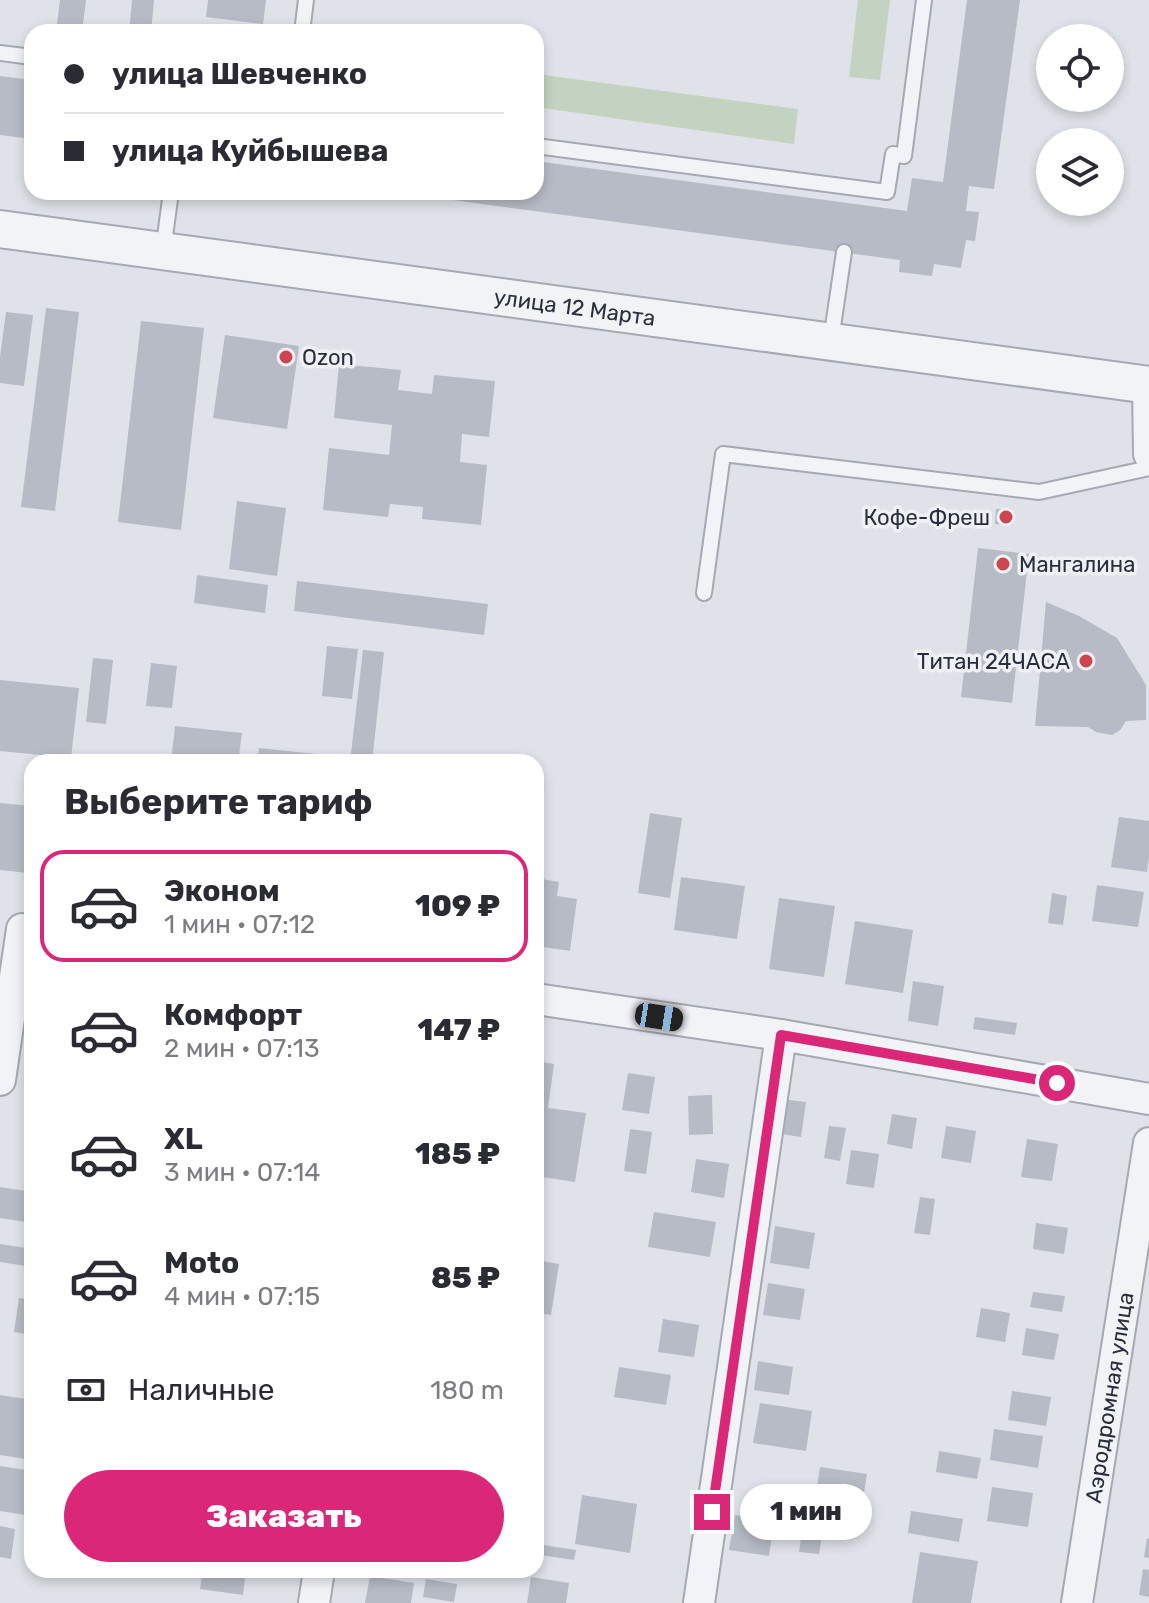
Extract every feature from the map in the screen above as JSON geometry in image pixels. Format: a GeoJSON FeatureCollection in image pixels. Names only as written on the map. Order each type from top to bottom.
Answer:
{"type":"FeatureCollection","features":[{"type":"Feature","properties":{"kind":"street","name":"улица 12 Марта"},"geometry":{"type":"LineString","coordinates":[[0,229],[1149,383]]}},
{"type":"Feature","properties":{"kind":"street"},"geometry":{"type":"LineString","coordinates":[[1149,383],[1149,454]]}},
{"type":"Feature","properties":{"kind":"street"},"geometry":{"type":"LineString","coordinates":[[0,1080],[18,928]]}},
{"type":"Feature","properties":{"kind":"street"},"geometry":{"type":"LineString","coordinates":[[544,1000],[781,1035],[1149,1099]]}},
{"type":"Feature","properties":{"kind":"street"},"geometry":{"type":"LineString","coordinates":[[699,1603],[781,1035]]}},
{"type":"Feature","properties":{"kind":"street","name":"Аэродромная улица"},"geometry":{"type":"LineString","coordinates":[[1077,1603],[1149,1143]]}},
{"type":"Feature","properties":{"kind":"street"},"geometry":{"type":"LineString","coordinates":[[314,1603],[318,1578]]}},
{"type":"Feature","properties":{"kind":"lane"},"geometry":{"type":"LineString","coordinates":[[303,24],[306,0]]}},
{"type":"Feature","properties":{"kind":"lane"},"geometry":{"type":"LineString","coordinates":[[544,147],[852,196],[887,192],[893,154],[904,156],[924,0]]}},
{"type":"Feature","properties":{"kind":"lane"},"geometry":{"type":"LineString","coordinates":[[0,53],[24,56]]}},
{"type":"Feature","properties":{"kind":"lane"},"geometry":{"type":"LineString","coordinates":[[163,251],[170,200]]}},
{"type":"Feature","properties":{"kind":"lane"},"geometry":{"type":"LineString","coordinates":[[831,340],[844,252]]}},
{"type":"Feature","properties":{"kind":"lane"},"geometry":{"type":"LineString","coordinates":[[704,593],[723,454],[1039,492],[1149,468]]}},
{"type":"Feature","properties":{"kind":"green space"},"geometry":{"type":"Polygon","coordinates":[[[858,0],[890,0],[880,80],[849,77],[858,0]]]}},
{"type":"Feature","properties":{"kind":"green space"},"geometry":{"type":"Polygon","coordinates":[[[544,75],[798,109],[794,144],[544,108],[544,75]]]}},
{"type":"Feature","properties":{"kind":"building"},"geometry":{"type":"Polygon","coordinates":[[[60,0],[86,0],[83,24],[57,24],[60,0]]]}},
{"type":"Feature","properties":{"kind":"building"},"geometry":{"type":"Polygon","coordinates":[[[132,0],[154,0],[152,24],[130,24],[132,0]]]}},
{"type":"Feature","properties":{"kind":"building"},"geometry":{"type":"Polygon","coordinates":[[[208,0],[266,0],[263,24],[206,17],[208,0]]]}},
{"type":"Feature","properties":{"kind":"building"},"geometry":{"type":"Polygon","coordinates":[[[967,0],[1020,0],[994,189],[969,186],[966,211],[979,212],[975,241],[966,240],[961,268],[934,264],[932,276],[899,272],[900,260],[453,200],[544,200],[544,162],[907,211],[912,178],[943,182],[967,0]]]}},
{"type":"Feature","properties":{"kind":"building"},"geometry":{"type":"Polygon","coordinates":[[[0,76],[24,79],[24,138],[0,135],[0,76]]]}},
{"type":"Feature","properties":{"kind":"building"},"geometry":{"type":"Polygon","coordinates":[[[46,308],[79,312],[55,511],[21,507],[46,308]]]}},
{"type":"Feature","properties":{"kind":"building"},"geometry":{"type":"Polygon","coordinates":[[[6,312],[33,315],[24,386],[0,383],[6,312]]]}},
{"type":"Feature","properties":{"kind":"building"},"geometry":{"type":"Polygon","coordinates":[[[141,321],[204,328],[181,530],[118,522],[141,321]]]}},
{"type":"Feature","properties":{"kind":"building"},"geometry":{"type":"Polygon","coordinates":[[[225,335],[299,346],[287,429],[213,418],[225,335]]]}},
{"type":"Feature","properties":{"kind":"building"},"geometry":{"type":"Polygon","coordinates":[[[339,364],[401,370],[398,390],[432,394],[434,375],[495,381],[489,437],[462,434],[460,462],[487,465],[481,525],[422,519],[423,507],[390,504],[388,517],[323,510],[329,448],[389,455],[392,425],[334,418],[339,364]]]}},
{"type":"Feature","properties":{"kind":"building"},"geometry":{"type":"Polygon","coordinates":[[[237,501],[286,508],[277,576],[229,569],[237,501]]]}},
{"type":"Feature","properties":{"kind":"building"},"geometry":{"type":"Polygon","coordinates":[[[996,509],[1013,510],[1012,525],[995,524],[996,509]]]}},
{"type":"Feature","properties":{"kind":"building"},"geometry":{"type":"Polygon","coordinates":[[[978,548],[1029,554],[1012,703],[961,697],[978,548]]]}},
{"type":"Feature","properties":{"kind":"building"},"geometry":{"type":"Polygon","coordinates":[[[197,575],[268,585],[265,613],[194,603],[197,575]]]}},
{"type":"Feature","properties":{"kind":"building"},"geometry":{"type":"Polygon","coordinates":[[[297,581],[488,604],[484,635],[294,611],[297,581]]]}},
{"type":"Feature","properties":{"kind":"building","name":"Титан 24ЧАСА"},"geometry":{"type":"Polygon","coordinates":[[[1046,602],[1079,616],[1117,638],[1146,685],[1146,720],[1126,721],[1112,735],[1088,727],[1035,726],[1046,602]]]}},
{"type":"Feature","properties":{"kind":"building"},"geometry":{"type":"Polygon","coordinates":[[[327,646],[358,649],[352,699],[322,696],[327,646]]]}},
{"type":"Feature","properties":{"kind":"building"},"geometry":{"type":"Polygon","coordinates":[[[363,650],[384,652],[373,754],[351,754],[363,650]]]}},
{"type":"Feature","properties":{"kind":"building"},"geometry":{"type":"Polygon","coordinates":[[[93,658],[113,660],[106,724],[86,722],[93,658]]]}},
{"type":"Feature","properties":{"kind":"building"},"geometry":{"type":"Polygon","coordinates":[[[151,663],[177,666],[172,708],[146,706],[151,663]]]}},
{"type":"Feature","properties":{"kind":"building"},"geometry":{"type":"Polygon","coordinates":[[[0,680],[79,688],[71,754],[0,751],[0,680]]]}},
{"type":"Feature","properties":{"kind":"building"},"geometry":{"type":"Polygon","coordinates":[[[175,726],[242,733],[239,754],[172,754],[175,726]]]}},
{"type":"Feature","properties":{"kind":"building"},"geometry":{"type":"Polygon","coordinates":[[[259,748],[316,754],[258,754],[259,748]]]}},
{"type":"Feature","properties":{"kind":"building"},"geometry":{"type":"Polygon","coordinates":[[[0,803],[24,805],[24,873],[0,870],[0,803]]]}},
{"type":"Feature","properties":{"kind":"building"},"geometry":{"type":"Polygon","coordinates":[[[650,813],[682,818],[670,898],[638,893],[650,813]]]}},
{"type":"Feature","properties":{"kind":"building"},"geometry":{"type":"Polygon","coordinates":[[[1119,817],[1149,821],[1147,872],[1111,867],[1119,817]]]}},
{"type":"Feature","properties":{"kind":"building"},"geometry":{"type":"Polygon","coordinates":[[[681,877],[745,886],[737,939],[674,930],[681,877]]]}},
{"type":"Feature","properties":{"kind":"building"},"geometry":{"type":"Polygon","coordinates":[[[544,879],[559,882],[557,896],[577,899],[570,951],[544,947],[544,879]]]}},
{"type":"Feature","properties":{"kind":"building"},"geometry":{"type":"Polygon","coordinates":[[[1097,885],[1144,892],[1138,927],[1092,921],[1097,885]]]}},
{"type":"Feature","properties":{"kind":"building"},"geometry":{"type":"Polygon","coordinates":[[[1052,893],[1067,896],[1063,925],[1048,923],[1052,893]]]}},
{"type":"Feature","properties":{"kind":"building"},"geometry":{"type":"Polygon","coordinates":[[[779,898],[835,906],[824,977],[769,969],[779,898]]]}},
{"type":"Feature","properties":{"kind":"building"},"geometry":{"type":"Polygon","coordinates":[[[855,921],[913,930],[903,993],[845,984],[855,921]]]}},
{"type":"Feature","properties":{"kind":"building"},"geometry":{"type":"Polygon","coordinates":[[[913,981],[944,986],[938,1026],[908,1021],[913,981]]]}},
{"type":"Feature","properties":{"kind":"building"},"geometry":{"type":"Polygon","coordinates":[[[975,1017],[1017,1023],[1015,1035],[973,1029],[975,1017]]]}},
{"type":"Feature","properties":{"kind":"building"},"geometry":{"type":"Polygon","coordinates":[[[544,1062],[554,1064],[548,1108],[586,1113],[575,1182],[544,1177],[544,1062]]]}},
{"type":"Feature","properties":{"kind":"building"},"geometry":{"type":"Polygon","coordinates":[[[628,1073],[655,1077],[649,1114],[622,1110],[628,1073]]]}},
{"type":"Feature","properties":{"kind":"building"},"geometry":{"type":"Polygon","coordinates":[[[712,1095],[713,1134],[689,1135],[688,1096],[712,1095]]]}},
{"type":"Feature","properties":{"kind":"building"},"geometry":{"type":"Polygon","coordinates":[[[781,1099],[806,1102],[801,1137],[775,1133],[781,1099]]]}},
{"type":"Feature","properties":{"kind":"building"},"geometry":{"type":"Polygon","coordinates":[[[892,1114],[917,1118],[912,1149],[887,1144],[892,1114]]]}},
{"type":"Feature","properties":{"kind":"building"},"geometry":{"type":"Polygon","coordinates":[[[829,1126],[846,1128],[840,1161],[824,1158],[829,1126]]]}},
{"type":"Feature","properties":{"kind":"building"},"geometry":{"type":"Polygon","coordinates":[[[946,1126],[976,1131],[971,1163],[941,1158],[946,1126]]]}},
{"type":"Feature","properties":{"kind":"building"},"geometry":{"type":"Polygon","coordinates":[[[630,1129],[652,1132],[646,1174],[624,1171],[630,1129]]]}},
{"type":"Feature","properties":{"kind":"building"},"geometry":{"type":"Polygon","coordinates":[[[1027,1139],[1058,1144],[1052,1181],[1021,1177],[1027,1139]]]}},
{"type":"Feature","properties":{"kind":"building"},"geometry":{"type":"Polygon","coordinates":[[[851,1150],[879,1154],[874,1188],[846,1184],[851,1150]]]}},
{"type":"Feature","properties":{"kind":"building"},"geometry":{"type":"Polygon","coordinates":[[[696,1159],[729,1164],[724,1198],[691,1192],[696,1159]]]}},
{"type":"Feature","properties":{"kind":"building"},"geometry":{"type":"Polygon","coordinates":[[[0,1187],[24,1191],[24,1222],[0,1218],[0,1187]]]}},
{"type":"Feature","properties":{"kind":"building"},"geometry":{"type":"Polygon","coordinates":[[[920,1197],[935,1199],[930,1235],[914,1233],[920,1197]]]}},
{"type":"Feature","properties":{"kind":"building"},"geometry":{"type":"Polygon","coordinates":[[[654,1212],[716,1222],[710,1257],[648,1247],[654,1212]]]}},
{"type":"Feature","properties":{"kind":"building"},"geometry":{"type":"Polygon","coordinates":[[[1036,1223],[1068,1228],[1064,1254],[1033,1249],[1036,1223]]]}},
{"type":"Feature","properties":{"kind":"building"},"geometry":{"type":"Polygon","coordinates":[[[775,1226],[815,1233],[809,1269],[770,1263],[775,1226]]]}},
{"type":"Feature","properties":{"kind":"building"},"geometry":{"type":"Polygon","coordinates":[[[0,1244],[24,1248],[24,1266],[0,1262],[0,1244]]]}},
{"type":"Feature","properties":{"kind":"building"},"geometry":{"type":"Polygon","coordinates":[[[544,1261],[559,1264],[551,1315],[544,1314],[544,1261]]]}},
{"type":"Feature","properties":{"kind":"building"},"geometry":{"type":"Polygon","coordinates":[[[768,1283],[805,1289],[800,1320],[763,1315],[768,1283]]]}},
{"type":"Feature","properties":{"kind":"building"},"geometry":{"type":"Polygon","coordinates":[[[1033,1292],[1065,1296],[1062,1312],[1030,1307],[1033,1292]]]}},
{"type":"Feature","properties":{"kind":"building"},"geometry":{"type":"Polygon","coordinates":[[[19,1298],[24,1299],[24,1334],[14,1332],[19,1298]]]}},
{"type":"Feature","properties":{"kind":"building"},"geometry":{"type":"Polygon","coordinates":[[[981,1308],[1010,1313],[1005,1342],[976,1337],[981,1308]]]}},
{"type":"Feature","properties":{"kind":"building"},"geometry":{"type":"Polygon","coordinates":[[[663,1319],[699,1325],[694,1357],[658,1352],[663,1319]]]}},
{"type":"Feature","properties":{"kind":"building"},"geometry":{"type":"Polygon","coordinates":[[[1026,1328],[1059,1334],[1054,1360],[1022,1355],[1026,1328]]]}},
{"type":"Feature","properties":{"kind":"building"},"geometry":{"type":"Polygon","coordinates":[[[758,1361],[793,1367],[789,1395],[754,1390],[758,1361]]]}},
{"type":"Feature","properties":{"kind":"building"},"geometry":{"type":"Polygon","coordinates":[[[619,1367],[671,1375],[666,1405],[614,1397],[619,1367]]]}},
{"type":"Feature","properties":{"kind":"building"},"geometry":{"type":"Polygon","coordinates":[[[1012,1391],[1051,1397],[1046,1426],[1008,1420],[1012,1391]]]}},
{"type":"Feature","properties":{"kind":"building"},"geometry":{"type":"Polygon","coordinates":[[[0,1395],[24,1399],[24,1459],[0,1455],[0,1395]]]}},
{"type":"Feature","properties":{"kind":"building"},"geometry":{"type":"Polygon","coordinates":[[[760,1403],[812,1411],[806,1451],[753,1443],[760,1403]]]}},
{"type":"Feature","properties":{"kind":"building"},"geometry":{"type":"Polygon","coordinates":[[[994,1429],[1043,1436],[1038,1468],[990,1460],[994,1429]]]}},
{"type":"Feature","properties":{"kind":"building"},"geometry":{"type":"Polygon","coordinates":[[[939,1451],[981,1458],[977,1479],[936,1472],[939,1451]]]}},
{"type":"Feature","properties":{"kind":"building"},"geometry":{"type":"Polygon","coordinates":[[[0,1466],[24,1470],[24,1515],[0,1511],[0,1466]]]}},
{"type":"Feature","properties":{"kind":"building"},"geometry":{"type":"Polygon","coordinates":[[[820,1467],[867,1474],[862,1507],[815,1500],[820,1467]]]}},
{"type":"Feature","properties":{"kind":"building"},"geometry":{"type":"Polygon","coordinates":[[[992,1487],[1033,1493],[1028,1527],[987,1521],[992,1487]]]}},
{"type":"Feature","properties":{"kind":"building"},"geometry":{"type":"Polygon","coordinates":[[[767,1493],[795,1498],[792,1517],[763,1512],[767,1493]]]}},
{"type":"Feature","properties":{"kind":"building"},"geometry":{"type":"Polygon","coordinates":[[[582,1495],[637,1504],[630,1553],[575,1544],[582,1495]]]}},
{"type":"Feature","properties":{"kind":"building"},"geometry":{"type":"Polygon","coordinates":[[[911,1511],[963,1519],[959,1542],[908,1533],[911,1511]]]}},
{"type":"Feature","properties":{"kind":"building"},"geometry":{"type":"Polygon","coordinates":[[[735,1515],[774,1522],[769,1556],[729,1550],[735,1515]]]}},
{"type":"Feature","properties":{"kind":"building"},"geometry":{"type":"Polygon","coordinates":[[[0,1526],[15,1529],[11,1559],[0,1557],[0,1526]]]}},
{"type":"Feature","properties":{"kind":"building"},"geometry":{"type":"Polygon","coordinates":[[[803,1526],[823,1529],[819,1554],[799,1552],[803,1526]]]}},
{"type":"Feature","properties":{"kind":"building"},"geometry":{"type":"Polygon","coordinates":[[[1149,1539],[1149,1558],[1144,1557],[1149,1539]]]}},
{"type":"Feature","properties":{"kind":"building"},"geometry":{"type":"Polygon","coordinates":[[[544,1545],[576,1550],[574,1560],[544,1555],[544,1545]]]}},
{"type":"Feature","properties":{"kind":"building"},"geometry":{"type":"Polygon","coordinates":[[[920,1552],[978,1561],[971,1603],[912,1603],[920,1552]]]}},
{"type":"Feature","properties":{"kind":"building"},"geometry":{"type":"Polygon","coordinates":[[[1143,1569],[1149,1570],[1149,1597],[1139,1595],[1143,1569]]]}},
{"type":"Feature","properties":{"kind":"building"},"geometry":{"type":"Polygon","coordinates":[[[202,1578],[245,1578],[243,1595],[200,1589],[202,1578]]]}},
{"type":"Feature","properties":{"kind":"building"},"geometry":{"type":"Polygon","coordinates":[[[370,1578],[414,1583],[411,1603],[365,1603],[370,1578]]]}},
{"type":"Feature","properties":{"kind":"building"},"geometry":{"type":"Polygon","coordinates":[[[531,1578],[569,1583],[566,1603],[527,1603],[531,1578]]]}},
{"type":"Feature","properties":{"kind":"building"},"geometry":{"type":"Polygon","coordinates":[[[426,1579],[457,1584],[454,1602],[423,1597],[426,1579]]]}},
{"type":"Feature","properties":{"kind":"place","name":"Ozon"},"geometry":{"type":"Point","coordinates":[286,357]}},
{"type":"Feature","properties":{"kind":"place","name":"Кофе-Фреш"},"geometry":{"type":"Point","coordinates":[1006,517]}},
{"type":"Feature","properties":{"kind":"place","name":"Мангалина"},"geometry":{"type":"Point","coordinates":[1003,564]}},
{"type":"Feature","properties":{"kind":"place","name":"Титан 24ЧАСА"},"geometry":{"type":"Point","coordinates":[1086,661]}},
{"type":"Feature","properties":{"kind":"route"},"geometry":{"type":"LineString","coordinates":[[712,1512],[781,1035],[1057,1083]]}}]}
